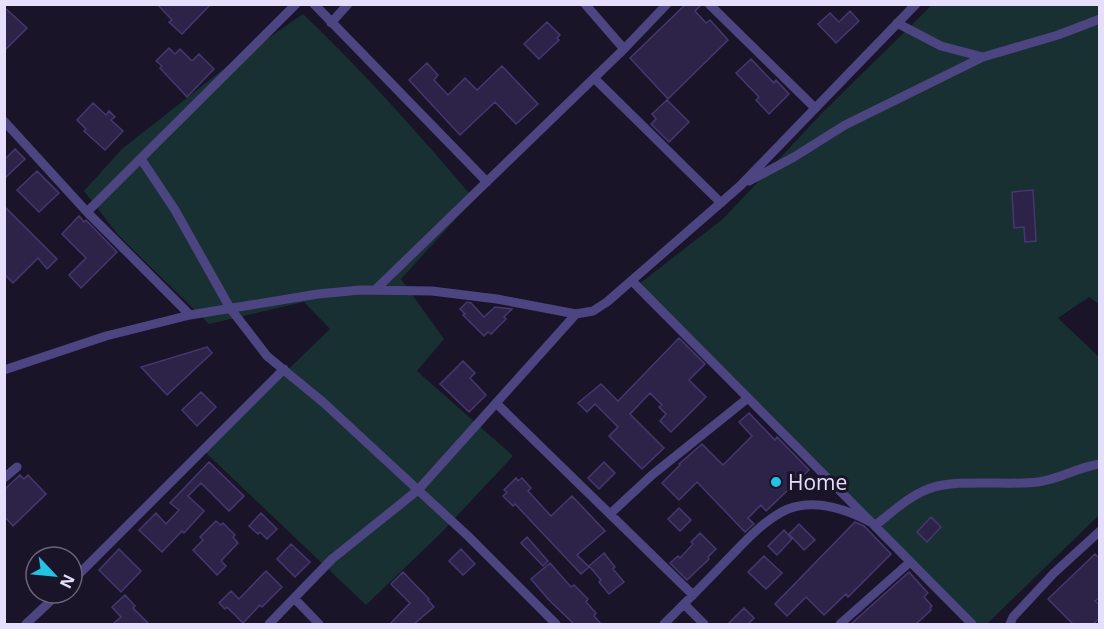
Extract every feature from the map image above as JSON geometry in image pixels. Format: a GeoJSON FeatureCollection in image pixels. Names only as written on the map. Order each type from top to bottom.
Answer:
{"type":"FeatureCollection","features":[{"type":"Feature","properties":{"kind":"street"},"geometry":{"type":"LineString","coordinates":[[87,212],[296,4]]}},
{"type":"Feature","properties":{"kind":"street"},"geometry":{"type":"LineString","coordinates":[[314,4],[487,182]]}},
{"type":"Feature","properties":{"kind":"street"},"geometry":{"type":"LineString","coordinates":[[331,23],[348,4]]}},
{"type":"Feature","properties":{"kind":"street"},"geometry":{"type":"LineString","coordinates":[[585,4],[624,50]]}},
{"type":"Feature","properties":{"kind":"street"},"geometry":{"type":"LineString","coordinates":[[375,290],[624,50],[667,4]]}},
{"type":"Feature","properties":{"kind":"street"},"geometry":{"type":"LineString","coordinates":[[709,4],[816,108]]}},
{"type":"Feature","properties":{"kind":"street"},"geometry":{"type":"LineString","coordinates":[[4,370],[106,336],[190,315],[318,294],[375,290],[432,291],[576,314],[593,311],[608,302],[740,186],[916,4]]}},
{"type":"Feature","properties":{"kind":"street"},"geometry":{"type":"LineString","coordinates":[[740,186],[794,157],[845,125],[983,57],[1058,35],[1100,19]]}},
{"type":"Feature","properties":{"kind":"street"},"geometry":{"type":"LineString","coordinates":[[897,23],[941,46],[983,57]]}},
{"type":"Feature","properties":{"kind":"street"},"geometry":{"type":"LineString","coordinates":[[594,78],[721,203]]}},
{"type":"Feature","properties":{"kind":"street"},"geometry":{"type":"LineString","coordinates":[[4,121],[87,212],[190,315]]}},
{"type":"Feature","properties":{"kind":"street"},"geometry":{"type":"LineString","coordinates":[[141,159],[175,210],[230,308],[267,356],[324,403],[468,536],[556,624]]}},
{"type":"Feature","properties":{"kind":"street"},"geometry":{"type":"LineString","coordinates":[[632,281],[972,624]]}},
{"type":"Feature","properties":{"kind":"street"},"geometry":{"type":"LineString","coordinates":[[269,624],[332,559],[418,490],[576,314]]}},
{"type":"Feature","properties":{"kind":"street"},"geometry":{"type":"LineString","coordinates":[[84,569],[284,369]]}},
{"type":"Feature","properties":{"kind":"street"},"geometry":{"type":"LineString","coordinates":[[610,514],[652,475],[748,398]]}},
{"type":"Feature","properties":{"kind":"street"},"geometry":{"type":"LineString","coordinates":[[496,404],[693,595]]}},
{"type":"Feature","properties":{"kind":"street"},"geometry":{"type":"LineString","coordinates":[[876,525],[911,497],[930,488],[948,485],[1019,484],[1056,479],[1100,464]]}},
{"type":"Feature","properties":{"kind":"street"},"geometry":{"type":"LineString","coordinates":[[4,478],[16,467]]}},
{"type":"Feature","properties":{"kind":"street"},"geometry":{"type":"LineString","coordinates":[[664,624],[775,516],[790,509],[828,507],[855,514],[876,525]]}},
{"type":"Feature","properties":{"kind":"street"},"geometry":{"type":"LineString","coordinates":[[1010,624],[1013,617],[1054,573],[1100,531]]}},
{"type":"Feature","properties":{"kind":"street"},"geometry":{"type":"LineString","coordinates":[[840,624],[910,562]]}},
{"type":"Feature","properties":{"kind":"street"},"geometry":{"type":"LineString","coordinates":[[294,598],[319,624]]}},
{"type":"Feature","properties":{"kind":"street"},"geometry":{"type":"LineString","coordinates":[[684,604],[704,624]]}},
{"type":"Feature","properties":{"kind":"street"},"geometry":{"type":"LineString","coordinates":[[26,624],[46,605]]}},
{"type":"Feature","properties":{"kind":"green space"},"geometry":{"type":"Polygon","coordinates":[[[932,5],[1099,5],[1099,304],[1089,297],[1058,318],[1099,357],[1099,515],[987,624],[977,624],[639,284],[724,218],[823,112],[932,5]]]}},
{"type":"Feature","properties":{"kind":"green space"},"geometry":{"type":"Polygon","coordinates":[[[303,14],[391,104],[474,199],[401,279],[444,339],[417,371],[513,456],[440,534],[366,605],[204,451],[330,329],[304,302],[209,324],[119,236],[84,191],[122,149],[221,71],[303,14]]]}},
{"type":"Feature","properties":{"kind":"building"},"geometry":{"type":"Polygon","coordinates":[[[157,4],[211,4],[182,34],[169,22],[172,20],[157,4]]]}},
{"type":"Feature","properties":{"kind":"building"},"geometry":{"type":"Polygon","coordinates":[[[686,4],[702,4],[695,11],[706,23],[710,20],[728,40],[668,99],[630,58],[686,4]]]}},
{"type":"Feature","properties":{"kind":"building"},"geometry":{"type":"Polygon","coordinates":[[[4,7],[27,28],[4,51],[4,7]]]}},
{"type":"Feature","properties":{"kind":"building"},"geometry":{"type":"Polygon","coordinates":[[[850,11],[859,21],[836,43],[818,24],[830,13],[839,22],[850,11]]]}},
{"type":"Feature","properties":{"kind":"building"},"geometry":{"type":"Polygon","coordinates":[[[547,22],[560,35],[557,38],[559,40],[539,59],[524,44],[547,22]]]}},
{"type":"Feature","properties":{"kind":"building"},"geometry":{"type":"Polygon","coordinates":[[[169,48],[175,54],[180,49],[192,61],[199,54],[214,69],[187,97],[156,61],[169,48]]]}},
{"type":"Feature","properties":{"kind":"building"},"geometry":{"type":"Polygon","coordinates":[[[751,59],[774,83],[776,80],[789,94],[769,114],[756,100],[759,97],[736,73],[751,59]]]}},
{"type":"Feature","properties":{"kind":"building"},"geometry":{"type":"Polygon","coordinates":[[[427,63],[438,75],[434,80],[448,95],[465,78],[477,90],[502,66],[538,104],[516,124],[495,102],[460,135],[409,80],[427,63]]]}},
{"type":"Feature","properties":{"kind":"building"},"geometry":{"type":"Polygon","coordinates":[[[667,100],[689,122],[669,142],[651,124],[656,119],[652,114],[667,100]]]}},
{"type":"Feature","properties":{"kind":"building"},"geometry":{"type":"Polygon","coordinates":[[[93,103],[106,115],[109,111],[115,117],[111,120],[123,131],[105,150],[84,131],[86,129],[77,120],[93,103]]]}},
{"type":"Feature","properties":{"kind":"building"},"geometry":{"type":"Polygon","coordinates":[[[15,149],[25,159],[4,179],[4,160],[15,149]]]}},
{"type":"Feature","properties":{"kind":"building"},"geometry":{"type":"Polygon","coordinates":[[[37,171],[59,193],[39,212],[17,190],[37,171]]]}},
{"type":"Feature","properties":{"kind":"building"},"geometry":{"type":"Polygon","coordinates":[[[1033,190],[1036,241],[1025,242],[1024,227],[1014,228],[1012,192],[1033,190]]]}},
{"type":"Feature","properties":{"kind":"building"},"geometry":{"type":"Polygon","coordinates":[[[4,206],[57,259],[47,269],[38,258],[13,283],[4,274],[4,206]]]}},
{"type":"Feature","properties":{"kind":"building"},"geometry":{"type":"Polygon","coordinates":[[[79,216],[84,222],[86,220],[117,252],[81,288],[69,275],[86,258],[62,234],[79,216]]]}},
{"type":"Feature","properties":{"kind":"building"},"geometry":{"type":"Polygon","coordinates":[[[467,302],[471,303],[484,317],[495,307],[512,309],[504,317],[506,319],[491,334],[488,332],[484,336],[460,309],[467,302]]]}},
{"type":"Feature","properties":{"kind":"building"},"geometry":{"type":"Polygon","coordinates":[[[679,338],[705,364],[689,380],[706,397],[671,432],[660,421],[666,414],[659,407],[662,405],[650,393],[630,414],[664,448],[642,469],[609,436],[618,427],[595,404],[587,412],[578,403],[601,384],[618,401],[679,338]]]}},
{"type":"Feature","properties":{"kind":"building"},"geometry":{"type":"Polygon","coordinates":[[[207,347],[212,353],[167,395],[141,367],[207,347]]]}},
{"type":"Feature","properties":{"kind":"building"},"geometry":{"type":"Polygon","coordinates":[[[463,361],[475,373],[470,378],[486,395],[469,412],[440,384],[463,361]]]}},
{"type":"Feature","properties":{"kind":"building"},"geometry":{"type":"Polygon","coordinates":[[[201,392],[216,407],[197,426],[182,410],[201,392]]]}},
{"type":"Feature","properties":{"kind":"building"},"geometry":{"type":"Polygon","coordinates":[[[749,413],[775,440],[777,437],[809,470],[766,511],[761,505],[748,518],[754,524],[745,532],[697,482],[679,500],[662,483],[702,444],[723,465],[752,436],[739,422],[749,413]]]}},
{"type":"Feature","properties":{"kind":"building"},"geometry":{"type":"Polygon","coordinates":[[[209,462],[244,496],[229,511],[201,483],[188,496],[204,511],[162,552],[139,530],[156,513],[166,524],[179,510],[170,503],[209,462]]]}},
{"type":"Feature","properties":{"kind":"building"},"geometry":{"type":"Polygon","coordinates":[[[604,462],[615,473],[599,489],[588,478],[604,462]]]}},
{"type":"Feature","properties":{"kind":"building"},"geometry":{"type":"Polygon","coordinates":[[[20,475],[24,479],[28,475],[46,494],[13,526],[4,516],[4,490],[20,475]]]}},
{"type":"Feature","properties":{"kind":"building"},"geometry":{"type":"Polygon","coordinates":[[[516,478],[518,481],[522,478],[531,488],[528,491],[551,516],[572,496],[605,531],[577,555],[589,567],[581,574],[515,504],[513,506],[503,496],[507,492],[504,490],[516,478]]]}},
{"type":"Feature","properties":{"kind":"building"},"geometry":{"type":"Polygon","coordinates":[[[679,508],[691,520],[680,531],[668,519],[679,508]]]}},
{"type":"Feature","properties":{"kind":"building"},"geometry":{"type":"Polygon","coordinates":[[[261,513],[277,529],[267,539],[249,526],[261,513]]]}},
{"type":"Feature","properties":{"kind":"building"},"geometry":{"type":"Polygon","coordinates":[[[931,517],[941,527],[927,542],[917,532],[931,517]]]}},
{"type":"Feature","properties":{"kind":"building"},"geometry":{"type":"Polygon","coordinates":[[[216,521],[221,525],[223,523],[235,535],[233,537],[238,543],[221,561],[226,566],[217,575],[193,550],[203,540],[200,537],[216,521]]]}},
{"type":"Feature","properties":{"kind":"building"},"geometry":{"type":"Polygon","coordinates":[[[855,522],[864,526],[891,554],[848,597],[846,594],[824,615],[806,597],[787,616],[775,604],[855,522]]]}},
{"type":"Feature","properties":{"kind":"building"},"geometry":{"type":"Polygon","coordinates":[[[799,524],[815,540],[804,550],[789,534],[799,524]]]}},
{"type":"Feature","properties":{"kind":"building"},"geometry":{"type":"Polygon","coordinates":[[[784,530],[792,539],[777,555],[768,546],[784,530]]]}},
{"type":"Feature","properties":{"kind":"building"},"geometry":{"type":"Polygon","coordinates":[[[700,533],[716,549],[687,580],[670,563],[678,556],[680,558],[700,533]]]}},
{"type":"Feature","properties":{"kind":"building"},"geometry":{"type":"Polygon","coordinates":[[[527,537],[548,561],[543,566],[521,543],[527,537]]]}},
{"type":"Feature","properties":{"kind":"building"},"geometry":{"type":"Polygon","coordinates":[[[291,544],[310,562],[295,577],[277,559],[291,544]]]}},
{"type":"Feature","properties":{"kind":"building"},"geometry":{"type":"Polygon","coordinates":[[[119,549],[141,571],[121,592],[99,570],[119,549]]]}},
{"type":"Feature","properties":{"kind":"building"},"geometry":{"type":"Polygon","coordinates":[[[461,549],[475,564],[463,575],[449,561],[461,549]]]}},
{"type":"Feature","properties":{"kind":"building"},"geometry":{"type":"Polygon","coordinates":[[[604,553],[624,582],[609,594],[589,566],[604,553]]]}},
{"type":"Feature","properties":{"kind":"building"},"geometry":{"type":"Polygon","coordinates":[[[1095,554],[1100,559],[1100,597],[1095,601],[1100,605],[1100,618],[1093,624],[1073,624],[1048,599],[1095,554]]]}},
{"type":"Feature","properties":{"kind":"building"},"geometry":{"type":"Polygon","coordinates":[[[764,556],[782,573],[766,589],[748,572],[764,556]]]}},
{"type":"Feature","properties":{"kind":"building"},"geometry":{"type":"Polygon","coordinates":[[[550,563],[571,587],[574,585],[588,599],[586,602],[596,613],[594,616],[601,624],[574,624],[531,579],[550,563]]]}},
{"type":"Feature","properties":{"kind":"building"},"geometry":{"type":"Polygon","coordinates":[[[266,571],[282,587],[243,623],[227,607],[225,609],[219,603],[231,591],[239,599],[266,571]]]}},
{"type":"Feature","properties":{"kind":"building"},"geometry":{"type":"Polygon","coordinates":[[[403,572],[434,607],[414,624],[390,624],[410,603],[391,584],[403,572]]]}},
{"type":"Feature","properties":{"kind":"building"},"geometry":{"type":"Polygon","coordinates":[[[909,572],[928,593],[924,597],[932,606],[931,610],[916,624],[851,624],[909,572]]]}},
{"type":"Feature","properties":{"kind":"building"},"geometry":{"type":"Polygon","coordinates":[[[125,595],[135,606],[133,608],[149,624],[113,624],[121,617],[112,607],[125,595]]]}},
{"type":"Feature","properties":{"kind":"building"},"geometry":{"type":"Polygon","coordinates":[[[744,608],[754,618],[748,624],[728,624],[744,608]]]}},
{"type":"Feature","properties":{"kind":"place","name":"Home"},"geometry":{"type":"Point","coordinates":[776,482]}}]}
